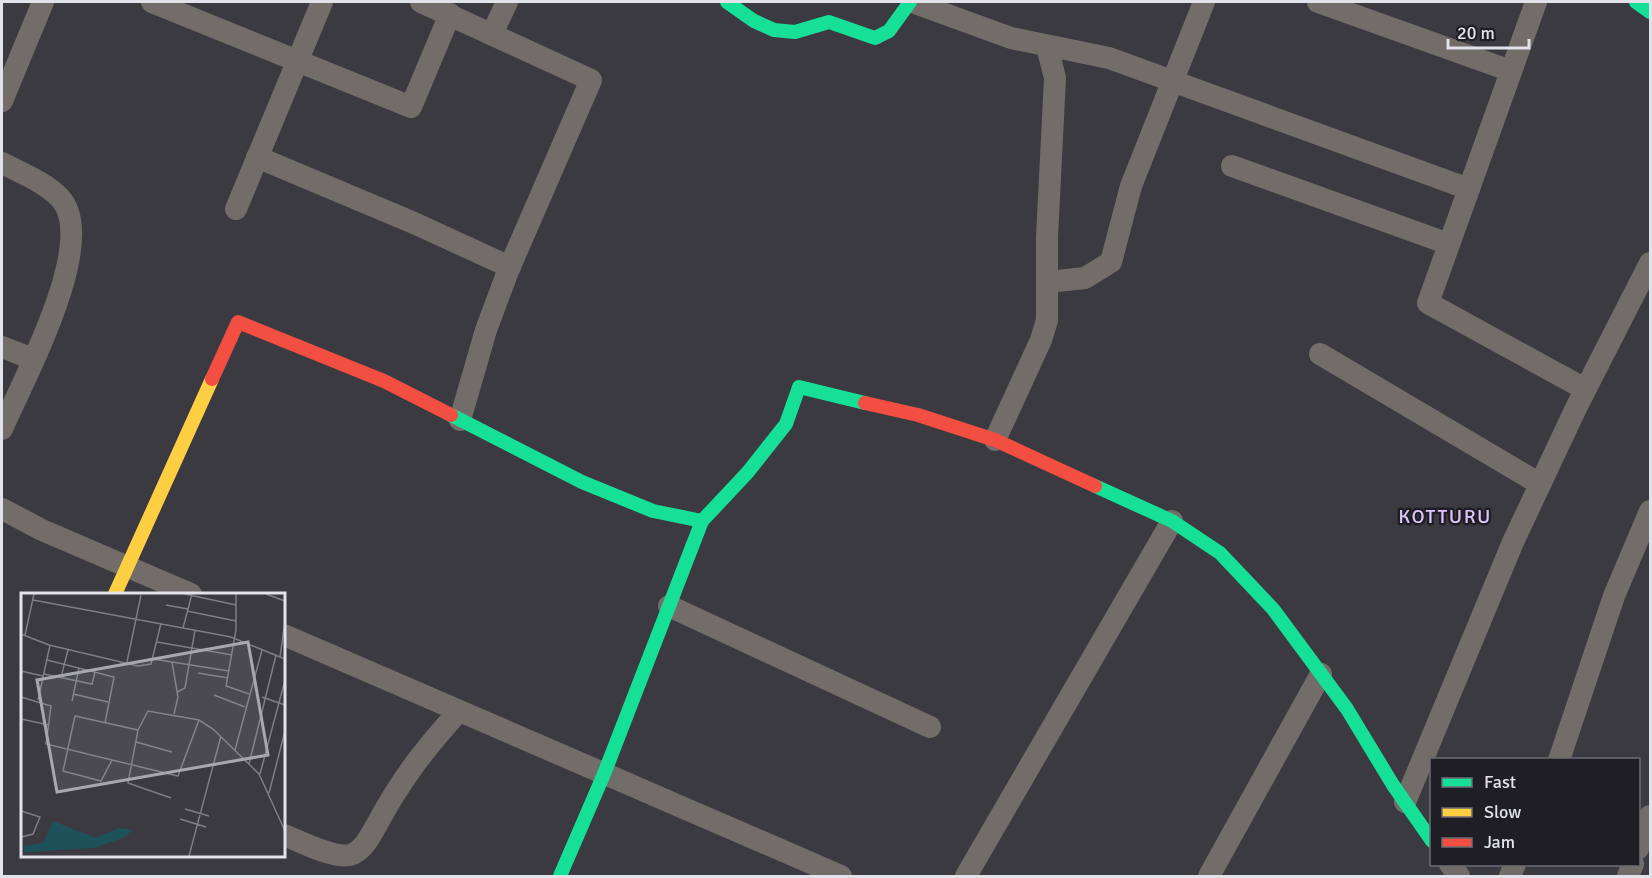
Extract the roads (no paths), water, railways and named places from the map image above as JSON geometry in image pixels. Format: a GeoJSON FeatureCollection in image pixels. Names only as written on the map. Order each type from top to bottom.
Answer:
{"type":"FeatureCollection","features":[{"type":"Feature","properties":{"kind":"street"},"geometry":{"type":"LineString","coordinates":[[2,100],[43,2]]}},
{"type":"Feature","properties":{"kind":"street"},"geometry":{"type":"LineString","coordinates":[[152,2],[187,8],[298,61],[411,107],[450,14]]}},
{"type":"Feature","properties":{"kind":"street"},"geometry":{"type":"LineString","coordinates":[[236,209],[322,2]]}},
{"type":"Feature","properties":{"kind":"street"},"geometry":{"type":"LineString","coordinates":[[421,2],[591,80],[510,267],[486,330],[459,420]]}},
{"type":"Feature","properties":{"kind":"street"},"geometry":{"type":"LineString","coordinates":[[492,34],[507,2]]}},
{"type":"Feature","properties":{"kind":"street"},"geometry":{"type":"LineString","coordinates":[[727,2],[746,18],[770,29],[788,33],[806,30],[828,21],[842,23],[868,37],[880,37],[889,31],[911,2],[1011,38],[1109,58],[1469,189]]}},
{"type":"Feature","properties":{"kind":"street"},"geometry":{"type":"LineString","coordinates":[[1048,282],[1085,278],[1112,262],[1131,186],[1204,2]]}},
{"type":"Feature","properties":{"kind":"street"},"geometry":{"type":"LineString","coordinates":[[1318,2],[1511,71]]}},
{"type":"Feature","properties":{"kind":"street"},"geometry":{"type":"LineString","coordinates":[[1536,2],[1428,303],[1585,390]]}},
{"type":"Feature","properties":{"kind":"street"},"geometry":{"type":"LineString","coordinates":[[1636,2],[1650,12]]}},
{"type":"Feature","properties":{"kind":"street"},"geometry":{"type":"LineString","coordinates":[[995,440],[1041,340],[1047,320],[1048,191],[1055,78],[1047,46]]}},
{"type":"Feature","properties":{"kind":"street"},"geometry":{"type":"LineString","coordinates":[[257,157],[414,223],[510,267]]}},
{"type":"Feature","properties":{"kind":"street"},"geometry":{"type":"LineString","coordinates":[[2,163],[38,181],[61,199],[72,218],[73,239],[69,266],[60,296],[2,429]]}},
{"type":"Feature","properties":{"kind":"street"},"geometry":{"type":"LineString","coordinates":[[1232,166],[1449,244]]}},
{"type":"Feature","properties":{"kind":"street"},"geometry":{"type":"LineString","coordinates":[[1405,802],[1513,542],[1585,390],[1650,263]]}},
{"type":"Feature","properties":{"kind":"street"},"geometry":{"type":"LineString","coordinates":[[115,593],[238,322],[384,381],[582,482],[653,511],[702,521]]}},
{"type":"Feature","properties":{"kind":"street"},"geometry":{"type":"LineString","coordinates":[[2,347],[33,359]]}},
{"type":"Feature","properties":{"kind":"street"},"geometry":{"type":"LineString","coordinates":[[1320,354],[1540,484]]}},
{"type":"Feature","properties":{"kind":"street"},"geometry":{"type":"LineString","coordinates":[[560,876],[604,774],[702,521],[748,472],[786,423],[799,387],[918,415],[995,440],[1172,521],[1220,553],[1273,609],[1347,709],[1430,840]]}},
{"type":"Feature","properties":{"kind":"street"},"geometry":{"type":"LineString","coordinates":[[2,509],[189,593]]}},
{"type":"Feature","properties":{"kind":"street"},"geometry":{"type":"LineString","coordinates":[[1559,758],[1590,673],[1614,596],[1650,512]]}},
{"type":"Feature","properties":{"kind":"street"},"geometry":{"type":"LineString","coordinates":[[966,876],[1172,521]]}},
{"type":"Feature","properties":{"kind":"street"},"geometry":{"type":"LineString","coordinates":[[669,606],[930,727]]}},
{"type":"Feature","properties":{"kind":"street"},"geometry":{"type":"LineString","coordinates":[[285,635],[841,876]]}},
{"type":"Feature","properties":{"kind":"street"},"geometry":{"type":"LineString","coordinates":[[1209,876],[1321,674]]}},
{"type":"Feature","properties":{"kind":"street"},"geometry":{"type":"LineString","coordinates":[[285,835],[331,854],[352,855],[366,844],[400,782],[420,754],[459,711]]}},
{"type":"Feature","properties":{"kind":"street"},"geometry":{"type":"LineString","coordinates":[[1640,844],[1650,816]]}},
{"type":"Feature","properties":{"kind":"district","name":"KOTTURU"},"geometry":{"type":"Point","coordinates":[1445,516]}}]}
